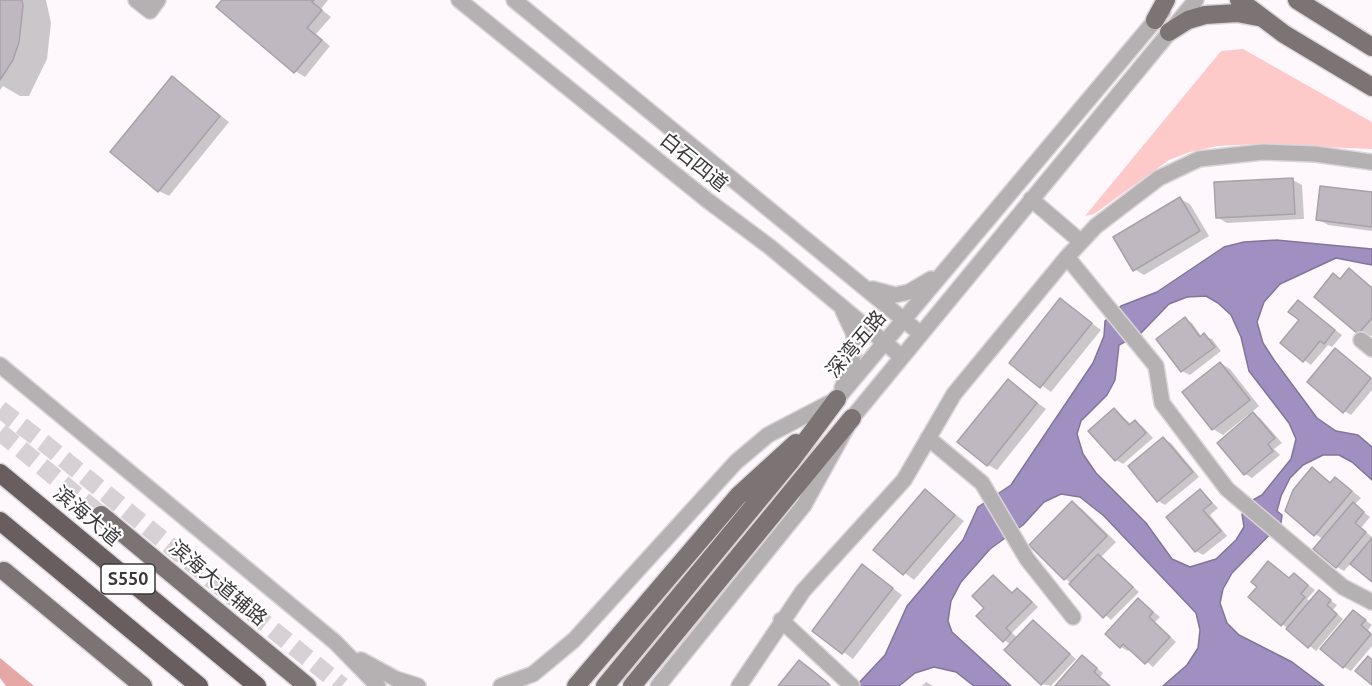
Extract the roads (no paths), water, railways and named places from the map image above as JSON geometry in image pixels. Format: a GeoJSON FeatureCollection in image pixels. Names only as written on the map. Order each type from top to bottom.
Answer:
{"type":"FeatureCollection","features":[{"type":"Feature","properties":{"kind":"highway","name":"滨海大道"},"geometry":{"type":"LineString","coordinates":[[0,473],[257,686]]}},
{"type":"Feature","properties":{"kind":"highway","name":"S550"},"geometry":{"type":"LineString","coordinates":[[0,521],[199,686]]}},
{"type":"Feature","properties":{"kind":"main road"},"geometry":{"type":"LineString","coordinates":[[1166,0],[1162,26],[1204,15],[1237,13],[1262,18]]}},
{"type":"Feature","properties":{"kind":"main road"},"geometry":{"type":"LineString","coordinates":[[1239,0],[1262,18],[1372,87]]}},
{"type":"Feature","properties":{"kind":"main road"},"geometry":{"type":"LineString","coordinates":[[1296,0],[1372,47]]}},
{"type":"Feature","properties":{"kind":"main road"},"geometry":{"type":"LineString","coordinates":[[605,686],[752,509],[837,399]]}},
{"type":"Feature","properties":{"kind":"main road"},"geometry":{"type":"LineString","coordinates":[[632,686],[852,418]]}},
{"type":"Feature","properties":{"kind":"main road"},"geometry":{"type":"LineString","coordinates":[[576,686],[745,489],[773,461],[816,426]]}},
{"type":"Feature","properties":{"kind":"main road","name":"滨海大道辅路"},"geometry":{"type":"LineString","coordinates":[[101,515],[307,686]]}},
{"type":"Feature","properties":{"kind":"main road"},"geometry":{"type":"LineString","coordinates":[[4,571],[143,686]]}},
{"type":"Feature","properties":{"kind":"main road"},"geometry":{"type":"LineString","coordinates":[[86,639],[125,686]]}},
{"type":"Feature","properties":{"kind":"street"},"geometry":{"type":"LineString","coordinates":[[136,0],[154,6]]}},
{"type":"Feature","properties":{"kind":"street","name":"白石四道"},"geometry":{"type":"LineString","coordinates":[[459,0],[837,302],[902,357]]}},
{"type":"Feature","properties":{"kind":"street","name":"白石四道"},"geometry":{"type":"LineString","coordinates":[[514,0],[921,334]]}},
{"type":"Feature","properties":{"kind":"street","name":"深湾五路"},"geometry":{"type":"LineString","coordinates":[[658,686],[804,505],[852,418],[1031,200],[1162,26],[1172,0]]}},
{"type":"Feature","properties":{"kind":"street","name":"深湾五路"},"geometry":{"type":"LineString","coordinates":[[501,686],[533,674],[574,640],[736,462],[768,435],[837,399],[948,267],[1162,26],[1196,0]]}},
{"type":"Feature","properties":{"kind":"street"},"geometry":{"type":"LineString","coordinates":[[739,686],[781,620],[822,570],[904,480],[954,394],[1067,257],[1096,226],[1159,178],[1199,159],[1263,152],[1316,154],[1372,162]]}},
{"type":"Feature","properties":{"kind":"street"},"geometry":{"type":"LineString","coordinates":[[1031,200],[1080,242]]}},
{"type":"Feature","properties":{"kind":"street"},"geometry":{"type":"LineString","coordinates":[[1067,257],[1156,366],[1162,403],[1238,501],[1343,587],[1372,602]]}},
{"type":"Feature","properties":{"kind":"street"},"geometry":{"type":"LineString","coordinates":[[858,281],[877,291],[896,295],[921,286],[948,267]]}},
{"type":"Feature","properties":{"kind":"street"},"geometry":{"type":"LineString","coordinates":[[837,302],[849,321],[855,341],[852,361],[837,399]]}},
{"type":"Feature","properties":{"kind":"street"},"geometry":{"type":"LineString","coordinates":[[0,365],[334,642],[378,686]]}},
{"type":"Feature","properties":{"kind":"street"},"geometry":{"type":"LineString","coordinates":[[928,438],[982,483],[1027,559],[1073,617]]}},
{"type":"Feature","properties":{"kind":"street"},"geometry":{"type":"LineString","coordinates":[[781,620],[840,672],[852,686]]}},
{"type":"Feature","properties":{"kind":"street"},"geometry":{"type":"LineString","coordinates":[[334,642],[368,664],[418,686]]}},
{"type":"Feature","properties":{"kind":"tunnel"},"geometry":{"type":"LineString","coordinates":[[0,409],[342,686]]}},
{"type":"Feature","properties":{"kind":"tunnel"},"geometry":{"type":"LineString","coordinates":[[0,432],[101,515]]}}]}
